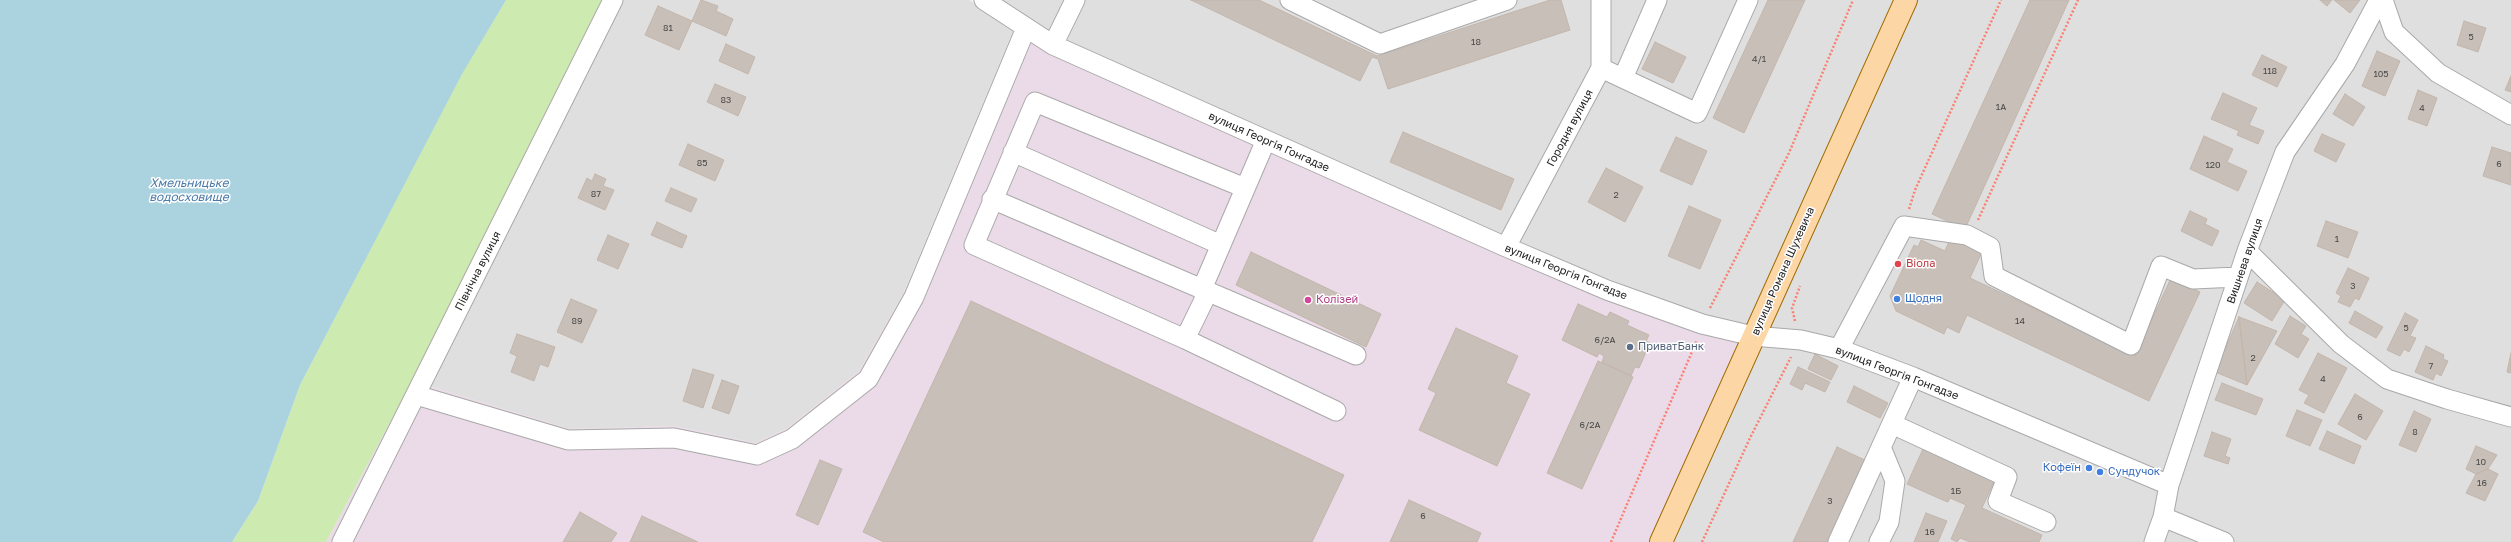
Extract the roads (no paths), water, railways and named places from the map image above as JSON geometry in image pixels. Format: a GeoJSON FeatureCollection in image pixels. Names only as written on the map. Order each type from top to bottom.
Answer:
{"type":"FeatureCollection","features":[{"type":"Feature","properties":{"kind":"main road","name":"вулиця Романа Шухевича"},"geometry":{"type":"LineString","coordinates":[[1661,542],[1906,0]]}},
{"type":"Feature","properties":{"kind":"street","name":"Північна вулиця"},"geometry":{"type":"LineString","coordinates":[[342,542],[614,0]]}},
{"type":"Feature","properties":{"kind":"street","name":"вулиця Георгія Гонгадзе"},"geometry":{"type":"LineString","coordinates":[[984,0],[1053,45],[1506,247],[1607,290],[1702,324],[1753,336],[1800,340],[1839,349],[1913,377],[2169,485]]}},
{"type":"Feature","properties":{"kind":"street"},"geometry":{"type":"LineString","coordinates":[[1053,45],[1075,0]]}},
{"type":"Feature","properties":{"kind":"street"},"geometry":{"type":"LineString","coordinates":[[1290,0],[1380,44],[1506,0]]}},
{"type":"Feature","properties":{"kind":"street","name":"Городня вулиця"},"geometry":{"type":"LineString","coordinates":[[1506,247],[1601,68],[1600,0]]}},
{"type":"Feature","properties":{"kind":"street"},"geometry":{"type":"LineString","coordinates":[[1622,78],[1657,0]]}},
{"type":"Feature","properties":{"kind":"street"},"geometry":{"type":"LineString","coordinates":[[1601,68],[1697,113],[1748,0]]}},
{"type":"Feature","properties":{"kind":"street","name":"Вишнева вулиця"},"geometry":{"type":"LineString","coordinates":[[2154,542],[2163,517],[2169,485],[2238,277],[2285,152],[2345,64],[2379,0]]}},
{"type":"Feature","properties":{"kind":"street"},"geometry":{"type":"LineString","coordinates":[[2383,0],[2394,32],[2438,73],[2511,115]]}},
{"type":"Feature","properties":{"kind":"street"},"geometry":{"type":"LineString","coordinates":[[416,395],[568,440],[674,438],[757,455],[792,439],[868,379],[872,372],[914,297],[1026,28]]}},
{"type":"Feature","properties":{"kind":"street"},"geometry":{"type":"LineString","coordinates":[[1245,188],[1036,102],[992,199],[974,245],[1185,339],[1336,411]]}},
{"type":"Feature","properties":{"kind":"street"},"geometry":{"type":"LineString","coordinates":[[1185,339],[1204,300],[1205,282],[1266,140]]}},
{"type":"Feature","properties":{"kind":"street"},"geometry":{"type":"LineString","coordinates":[[1013,152],[1221,245]]}},
{"type":"Feature","properties":{"kind":"street"},"geometry":{"type":"LineString","coordinates":[[992,199],[1356,356]]}},
{"type":"Feature","properties":{"kind":"street"},"geometry":{"type":"LineString","coordinates":[[1839,349],[1904,226],[1966,235],[1990,247],[1994,276],[2131,345],[2161,266],[2193,278],[2238,277]]}},
{"type":"Feature","properties":{"kind":"street"},"geometry":{"type":"LineString","coordinates":[[2247,251],[2341,344],[2387,379],[2447,400],[2511,416]]}},
{"type":"Feature","properties":{"kind":"street"},"geometry":{"type":"LineString","coordinates":[[1838,542],[1913,377]]}},
{"type":"Feature","properties":{"kind":"street"},"geometry":{"type":"LineString","coordinates":[[1892,424],[2007,477],[1998,501],[2046,522]]}},
{"type":"Feature","properties":{"kind":"street"},"geometry":{"type":"LineString","coordinates":[[1880,542],[1889,522],[1895,481],[1881,447]]}},
{"type":"Feature","properties":{"kind":"street"},"geometry":{"type":"LineString","coordinates":[[2163,517],[2224,542]]}},
{"type":"Feature","properties":{"kind":"water","name":"Хмельницьке водосховище"},"geometry":{"type":"Polygon","coordinates":[[[0,0],[506,0],[462,74],[300,385],[258,501],[232,542],[0,542],[0,0]]]}},
{"type":"Feature","properties":{"kind":"place","name":"Віола"},"geometry":{"type":"Point","coordinates":[1898,264]}},
{"type":"Feature","properties":{"kind":"place","name":"Щодня"},"geometry":{"type":"Point","coordinates":[1897,299]}},
{"type":"Feature","properties":{"kind":"place","name":"Колізей"},"geometry":{"type":"Point","coordinates":[1308,300]}},
{"type":"Feature","properties":{"kind":"place","name":"ПриватБанк"},"geometry":{"type":"Point","coordinates":[1630,347]}},
{"type":"Feature","properties":{"kind":"place","name":"Кофеїн"},"geometry":{"type":"Point","coordinates":[2089,468]}},
{"type":"Feature","properties":{"kind":"place","name":"Сундучок"},"geometry":{"type":"Point","coordinates":[2100,472]}}]}
